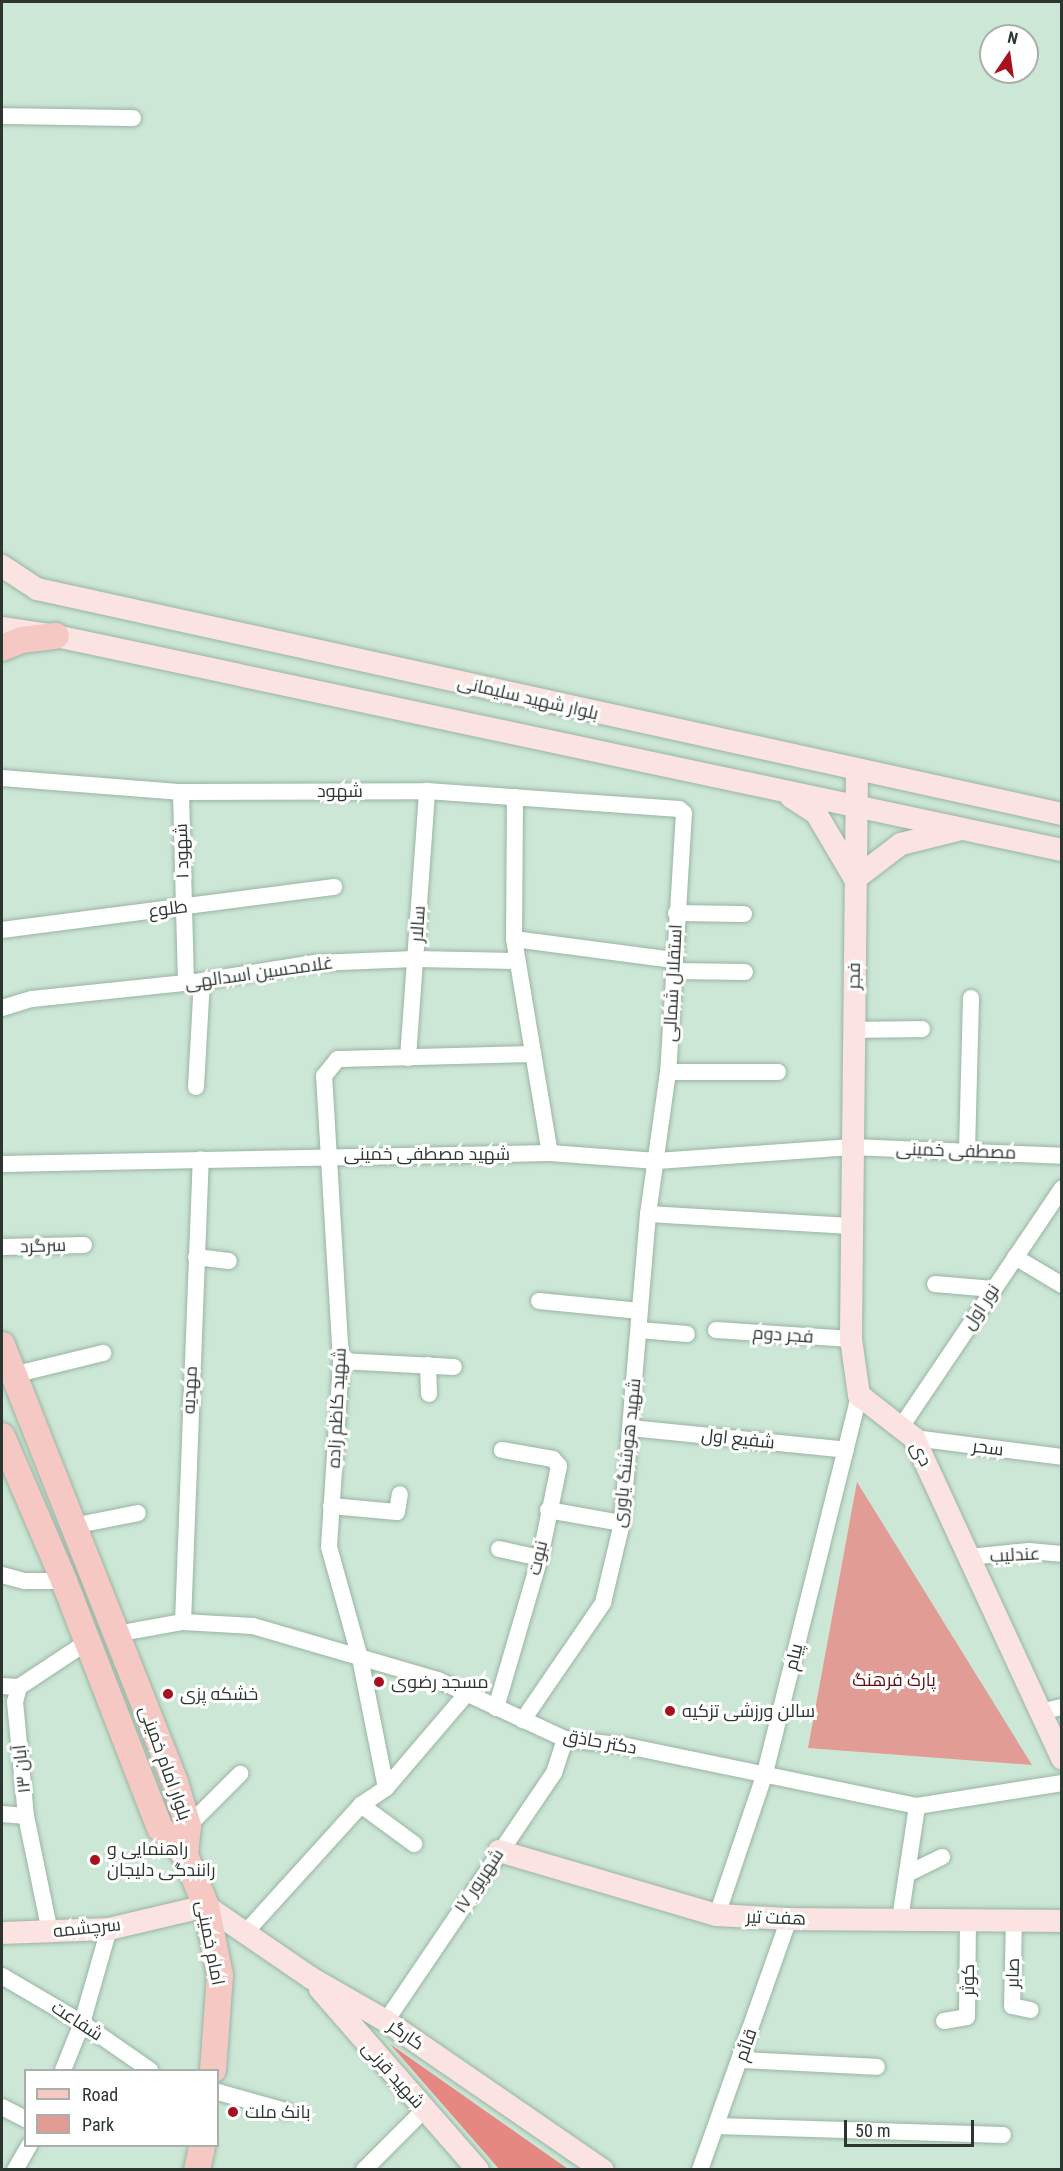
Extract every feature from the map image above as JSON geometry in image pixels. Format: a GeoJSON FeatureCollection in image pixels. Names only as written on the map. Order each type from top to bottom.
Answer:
{"type":"FeatureCollection","features":[{"type":"Feature","properties":{"kind":"main road"},"geometry":{"type":"LineString","coordinates":[[2,648],[22,640],[56,636]]}},
{"type":"Feature","properties":{"kind":"main road","name":"بلوار امام خمینی"},"geometry":{"type":"LineString","coordinates":[[2,1345],[175,1782],[188,1826],[185,1855]]}},
{"type":"Feature","properties":{"kind":"main road","name":"بلوار امام خمینی"},"geometry":{"type":"LineString","coordinates":[[2,1436],[10,1478],[64,1581],[160,1828],[185,1855]]}},
{"type":"Feature","properties":{"kind":"main road","name":"امام خمینی"},"geometry":{"type":"LineString","coordinates":[[185,1855],[206,1906],[220,1975],[213,2069]]}},
{"type":"Feature","properties":{"kind":"main road"},"geometry":{"type":"LineString","coordinates":[[197,2169],[202,2147]]}},
{"type":"Feature","properties":{"kind":"street"},"geometry":{"type":"LineString","coordinates":[[2,116],[132,118]]}},
{"type":"Feature","properties":{"kind":"street","name":"بلوار شهید سلیمانی"},"geometry":{"type":"LineString","coordinates":[[2,566],[37,589],[856,771],[1062,814]]}},
{"type":"Feature","properties":{"kind":"street","name":"بلوار شهید سلیمانی"},"geometry":{"type":"LineString","coordinates":[[2,628],[56,636],[1062,850]]}},
{"type":"Feature","properties":{"kind":"street","name":"فجر"},"geometry":{"type":"LineString","coordinates":[[851,1147],[856,771]]}},
{"type":"Feature","properties":{"kind":"street","name":"شهود"},"geometry":{"type":"LineString","coordinates":[[2,778],[181,792],[427,791],[679,809]]}},
{"type":"Feature","properties":{"kind":"street"},"geometry":{"type":"LineString","coordinates":[[780,790],[816,813],[855,879],[901,844],[962,829]]}},
{"type":"Feature","properties":{"kind":"street","name":"سالار"},"geometry":{"type":"LineString","coordinates":[[408,1058],[427,791]]}},
{"type":"Feature","properties":{"kind":"street","name":"شهود ۱"},"geometry":{"type":"LineString","coordinates":[[181,792],[184,906],[194,982],[196,1087]]}},
{"type":"Feature","properties":{"kind":"street"},"geometry":{"type":"LineString","coordinates":[[515,796],[514,939],[550,1154]]}},
{"type":"Feature","properties":{"kind":"street","name":"استقلال شمالی"},"geometry":{"type":"LineString","coordinates":[[657,1161],[668,1072],[676,913],[686,821],[679,809]]}},
{"type":"Feature","properties":{"kind":"street","name":"طلوع"},"geometry":{"type":"LineString","coordinates":[[2,930],[334,887]]}},
{"type":"Feature","properties":{"kind":"street"},"geometry":{"type":"LineString","coordinates":[[676,913],[744,914]]}},
{"type":"Feature","properties":{"kind":"street"},"geometry":{"type":"LineString","coordinates":[[514,939],[674,966],[745,972]]}},
{"type":"Feature","properties":{"kind":"street","name":"غلامحسین اسدالهی"},"geometry":{"type":"LineString","coordinates":[[2,1008],[32,999],[194,982],[315,963],[415,959],[518,961]]}},
{"type":"Feature","properties":{"kind":"street"},"geometry":{"type":"LineString","coordinates":[[967,1151],[970,998]]}},
{"type":"Feature","properties":{"kind":"street"},"geometry":{"type":"LineString","coordinates":[[853,1030],[922,1029]]}},
{"type":"Feature","properties":{"kind":"street","name":"شهید کاظم زاده"},"geometry":{"type":"LineString","coordinates":[[360,1658],[329,1548],[341,1361],[324,1076],[338,1059],[533,1054]]}},
{"type":"Feature","properties":{"kind":"street"},"geometry":{"type":"LineString","coordinates":[[668,1072],[778,1072]]}},
{"type":"Feature","properties":{"kind":"street"},"geometry":{"type":"LineString","coordinates":[[851,1147],[851,1339],[859,1395]]}},
{"type":"Feature","properties":{"kind":"street","name":"مصطفی خمینی"},"geometry":{"type":"LineString","coordinates":[[851,1147],[1062,1156]]}},
{"type":"Feature","properties":{"kind":"street","name":"شهید مصطفی خمینی"},"geometry":{"type":"LineString","coordinates":[[2,1164],[330,1155],[550,1154],[657,1161],[851,1147]]}},
{"type":"Feature","properties":{"kind":"street","name":"مهدیه"},"geometry":{"type":"LineString","coordinates":[[183,1622],[201,1159]]}},
{"type":"Feature","properties":{"kind":"street","name":"شهید هوشنگ یاوری"},"geometry":{"type":"LineString","coordinates":[[524,1720],[603,1603],[622,1523],[648,1214],[657,1161]]}},
{"type":"Feature","properties":{"kind":"street","name":"نور اول"},"geometry":{"type":"LineString","coordinates":[[908,1432],[993,1289],[1062,1188]]}},
{"type":"Feature","properties":{"kind":"street"},"geometry":{"type":"LineString","coordinates":[[648,1214],[851,1226]]}},
{"type":"Feature","properties":{"kind":"street","name":"سرگرد"},"geometry":{"type":"LineString","coordinates":[[2,1247],[84,1245]]}},
{"type":"Feature","properties":{"kind":"street"},"geometry":{"type":"LineString","coordinates":[[196,1257],[230,1261]]}},
{"type":"Feature","properties":{"kind":"street"},"geometry":{"type":"LineString","coordinates":[[1015,1257],[1062,1285]]}},
{"type":"Feature","properties":{"kind":"street"},"geometry":{"type":"LineString","coordinates":[[935,1284],[993,1289]]}},
{"type":"Feature","properties":{"kind":"street"},"geometry":{"type":"LineString","coordinates":[[539,1301],[640,1311]]}},
{"type":"Feature","properties":{"kind":"street"},"geometry":{"type":"LineString","coordinates":[[639,1329],[687,1334]]}},
{"type":"Feature","properties":{"kind":"street","name":"فجر دوم"},"geometry":{"type":"LineString","coordinates":[[716,1330],[851,1339]]}},
{"type":"Feature","properties":{"kind":"street"},"geometry":{"type":"LineString","coordinates":[[13,1375],[103,1353]]}},
{"type":"Feature","properties":{"kind":"street"},"geometry":{"type":"LineString","coordinates":[[341,1361],[454,1367]]}},
{"type":"Feature","properties":{"kind":"street"},"geometry":{"type":"LineString","coordinates":[[428,1365],[429,1394]]}},
{"type":"Feature","properties":{"kind":"street","name":"دی"},"geometry":{"type":"LineString","coordinates":[[859,1395],[908,1432],[969,1557],[1051,1710],[1062,1759]]}},
{"type":"Feature","properties":{"kind":"street","name":"پیام"},"geometry":{"type":"LineString","coordinates":[[717,1915],[765,1773],[859,1395]]}},
{"type":"Feature","properties":{"kind":"street","name":"شفیع اول"},"geometry":{"type":"LineString","coordinates":[[631,1428],[846,1450]]}},
{"type":"Feature","properties":{"kind":"street","name":"سحر"},"geometry":{"type":"LineString","coordinates":[[908,1432],[1062,1457]]}},
{"type":"Feature","properties":{"kind":"street","name":"نبوت"},"geometry":{"type":"LineString","coordinates":[[496,1708],[540,1558],[559,1466],[556,1461],[502,1450]]}},
{"type":"Feature","properties":{"kind":"street"},"geometry":{"type":"LineString","coordinates":[[332,1506],[397,1512],[400,1494]]}},
{"type":"Feature","properties":{"kind":"street"},"geometry":{"type":"LineString","coordinates":[[549,1510],[622,1523]]}},
{"type":"Feature","properties":{"kind":"street"},"geometry":{"type":"LineString","coordinates":[[73,1526],[138,1514]]}},
{"type":"Feature","properties":{"kind":"street"},"geometry":{"type":"LineString","coordinates":[[499,1549],[540,1558]]}},
{"type":"Feature","properties":{"kind":"street","name":"عندلیب"},"geometry":{"type":"LineString","coordinates":[[969,1557],[1029,1551],[1062,1554]]}},
{"type":"Feature","properties":{"kind":"street"},"geometry":{"type":"LineString","coordinates":[[2,1575],[25,1581],[64,1581]]}},
{"type":"Feature","properties":{"kind":"street","name":"دکتر حاذق"},"geometry":{"type":"LineString","coordinates":[[116,1634],[183,1622],[253,1626],[438,1680],[565,1738],[627,1746],[917,1806],[1062,1784]]}},
{"type":"Feature","properties":{"kind":"street","name":"۱۳ آبان"},"geometry":{"type":"LineString","coordinates":[[50,1932],[26,1816],[15,1702],[10,1686],[87,1642]]}},
{"type":"Feature","properties":{"kind":"street"},"geometry":{"type":"LineString","coordinates":[[360,1658],[386,1788]]}},
{"type":"Feature","properties":{"kind":"street"},"geometry":{"type":"LineString","coordinates":[[245,1933],[361,1805],[386,1788],[467,1693]]}},
{"type":"Feature","properties":{"kind":"street","name":"۱۷ شهریور"},"geometry":{"type":"LineString","coordinates":[[386,2021],[554,1773],[565,1738]]}},
{"type":"Feature","properties":{"kind":"street"},"geometry":{"type":"LineString","coordinates":[[188,1826],[240,1774]]}},
{"type":"Feature","properties":{"kind":"street"},"geometry":{"type":"LineString","coordinates":[[361,1805],[414,1844]]}},
{"type":"Feature","properties":{"kind":"street"},"geometry":{"type":"LineString","coordinates":[[900,1919],[917,1806]]}},
{"type":"Feature","properties":{"kind":"street"},"geometry":{"type":"LineString","coordinates":[[2,1814],[26,1816]]}},
{"type":"Feature","properties":{"kind":"street","name":"هفت تیر"},"geometry":{"type":"LineString","coordinates":[[499,1851],[717,1915],[789,1920],[1062,1921]]}},
{"type":"Feature","properties":{"kind":"street"},"geometry":{"type":"LineString","coordinates":[[907,1874],[942,1857]]}},
{"type":"Feature","properties":{"kind":"street","name":"کارگر"},"geometry":{"type":"LineString","coordinates":[[206,1906],[311,1978],[386,2021],[603,2169]]}},
{"type":"Feature","properties":{"kind":"street","name":"سرچشمه"},"geometry":{"type":"LineString","coordinates":[[2,1933],[109,1929],[206,1906]]}},
{"type":"Feature","properties":{"kind":"street","name":"قائم"},"geometry":{"type":"LineString","coordinates":[[700,2169],[789,1920]]}},
{"type":"Feature","properties":{"kind":"street","name":"کوثر"},"geometry":{"type":"LineString","coordinates":[[944,2021],[967,2017],[968,1920]]}},
{"type":"Feature","properties":{"kind":"street","name":"صابر"},"geometry":{"type":"LineString","coordinates":[[1014,1920],[1012,2006],[1031,2010]]}},
{"type":"Feature","properties":{"kind":"street"},"geometry":{"type":"LineString","coordinates":[[63,2069],[82,2023],[109,1929]]}},
{"type":"Feature","properties":{"kind":"street","name":"شفاعت"},"geometry":{"type":"LineString","coordinates":[[2,1976],[82,2023],[149,2069]]}},
{"type":"Feature","properties":{"kind":"street","name":"شهید قرنی"},"geometry":{"type":"LineString","coordinates":[[311,1978],[477,2169]]}},
{"type":"Feature","properties":{"kind":"street"},"geometry":{"type":"LineString","coordinates":[[740,2060],[877,2067]]}},
{"type":"Feature","properties":{"kind":"street"},"geometry":{"type":"LineString","coordinates":[[219,2092],[286,2111]]}},
{"type":"Feature","properties":{"kind":"street"},"geometry":{"type":"LineString","coordinates":[[2,2107],[24,2118]]}},
{"type":"Feature","properties":{"kind":"street"},"geometry":{"type":"LineString","coordinates":[[364,2169],[424,2110]]}},
{"type":"Feature","properties":{"kind":"street"},"geometry":{"type":"LineString","coordinates":[[717,2126],[1003,2135]]}},
{"type":"Feature","properties":{"kind":"street"},"geometry":{"type":"LineString","coordinates":[[15,2169],[28,2147]]}},
{"type":"Feature","properties":{"kind":"green space","name":"پارک فرهنگ"},"geometry":{"type":"Polygon","coordinates":[[[857,1482],[1032,1765],[808,1748],[857,1482]]]}},
{"type":"Feature","properties":{"kind":"shaded area"},"geometry":{"type":"Polygon","coordinates":[[[390,2044],[568,2169],[499,2169],[390,2044]]]}},
{"type":"Feature","properties":{"kind":"place","name":"مسجد رضوی"},"geometry":{"type":"Point","coordinates":[379,1682]}},
{"type":"Feature","properties":{"kind":"place","name":"خشکه پزی"},"geometry":{"type":"Point","coordinates":[168,1694]}},
{"type":"Feature","properties":{"kind":"place","name":"سالن ورزشی تزکیه"},"geometry":{"type":"Point","coordinates":[670,1711]}},
{"type":"Feature","properties":{"kind":"place","name":"راهنمایی و رانندگی دلیجان"},"geometry":{"type":"Point","coordinates":[95,1860]}},
{"type":"Feature","properties":{"kind":"place","name":"بانک ملت"},"geometry":{"type":"Point","coordinates":[233,2112]}}]}
